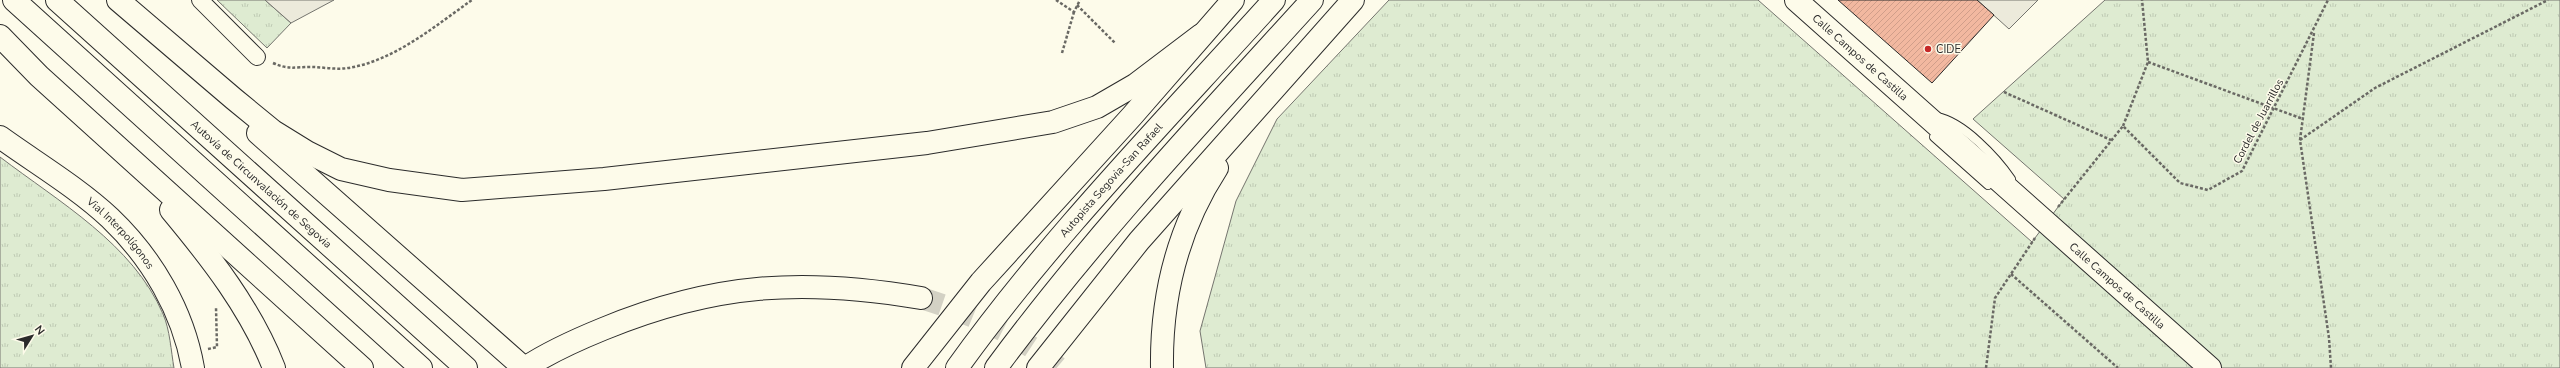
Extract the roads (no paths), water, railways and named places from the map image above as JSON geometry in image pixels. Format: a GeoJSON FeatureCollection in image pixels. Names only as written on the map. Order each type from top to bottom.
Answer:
{"type":"FeatureCollection","features":[{"type":"Feature","properties":{"kind":"main road"},"geometry":{"type":"LineString","coordinates":[[14,0],[421,368]]}},
{"type":"Feature","properties":{"kind":"main road","name":"Autovía de Circunvalación de Segovia"},"geometry":{"type":"LineString","coordinates":[[57,0],[466,368]]}},
{"type":"Feature","properties":{"kind":"main road"},"geometry":{"type":"LineString","coordinates":[[110,0],[524,368],[583,337],[666,306],[697,298],[762,288],[839,286],[921,298]]}},
{"type":"Feature","properties":{"kind":"main road"},"geometry":{"type":"LineString","coordinates":[[118,0],[273,131],[307,152],[341,169],[389,180],[462,190],[604,179],[927,144],[1053,122],[1097,107],[1135,85],[1201,35]]}},
{"type":"Feature","properties":{"kind":"main road"},"geometry":{"type":"LineString","coordinates":[[914,368],[982,282],[1132,116],[1233,0]]}},
{"type":"Feature","properties":{"kind":"main road","name":"Autopista Segovia-San Rafael"},"geometry":{"type":"LineString","coordinates":[[957,368],[1009,300],[1101,193],[1274,0]]}},
{"type":"Feature","properties":{"kind":"main road"},"geometry":{"type":"LineString","coordinates":[[996,368],[1030,321],[1125,208],[1312,0]]}},
{"type":"Feature","properties":{"kind":"main road"},"geometry":{"type":"LineString","coordinates":[[1038,368],[1139,241],[1263,99],[1353,0]]}},
{"type":"Feature","properties":{"kind":"main road","name":"Calle Campos de Castilla"},"geometry":{"type":"LineString","coordinates":[[1796,0],[2026,203],[2051,215],[2210,368]]}},
{"type":"Feature","properties":{"kind":"main road"},"geometry":{"type":"LineString","coordinates":[[0,36],[38,76],[362,368]]}},
{"type":"Feature","properties":{"kind":"main road"},"geometry":{"type":"LineString","coordinates":[[1162,368],[1165,305],[1172,267],[1184,231],[1204,188],[1263,99]]}},
{"type":"Feature","properties":{"kind":"main road","name":"Vial Interpolígonos"},"geometry":{"type":"LineString","coordinates":[[0,137],[110,218],[131,240],[160,280],[172,301],[192,361]]}},
{"type":"Feature","properties":{"kind":"main road"},"geometry":{"type":"LineString","coordinates":[[126,156],[198,243],[226,281],[251,321],[274,368]]}},
{"type":"Feature","properties":{"kind":"street"},"geometry":{"type":"LineString","coordinates":[[200,0],[258,56]]}},
{"type":"Feature","properties":{"kind":"lane","name":"Calle Campos de Castilla"},"geometry":{"type":"LineString","coordinates":[[1925,115],[1936,139],[1996,191],[2026,203]]}},
{"type":"Feature","properties":{"kind":"tunnel"},"geometry":{"type":"LineString","coordinates":[[921,298],[994,326],[1027,345],[1059,368]]}},
{"type":"Feature","properties":{"kind":"place","name":"CIDE"},"geometry":{"type":"Point","coordinates":[1928,49]}}]}
